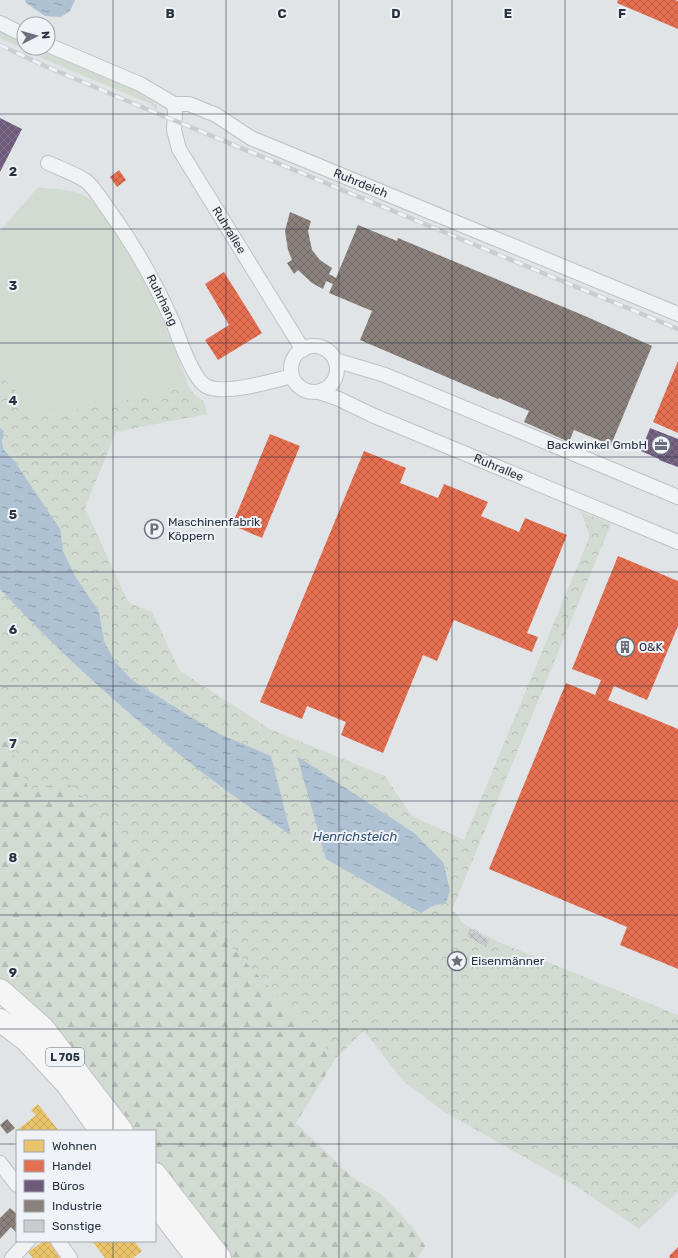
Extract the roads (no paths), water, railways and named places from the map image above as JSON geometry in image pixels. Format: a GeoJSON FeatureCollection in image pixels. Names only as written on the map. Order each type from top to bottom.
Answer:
{"type":"FeatureCollection","features":[{"type":"Feature","properties":{"kind":"main road","name":"L 705"},"geometry":{"type":"LineString","coordinates":[[0,990],[43,1028],[121,1130]]}},
{"type":"Feature","properties":{"kind":"main road","name":"L 705"},"geometry":{"type":"LineString","coordinates":[[0,1020],[26,1040],[67,1084],[100,1130]]}},
{"type":"Feature","properties":{"kind":"main road"},"geometry":{"type":"LineString","coordinates":[[156,1175],[220,1258]]}},
{"type":"Feature","properties":{"kind":"main road"},"geometry":{"type":"LineString","coordinates":[[156,1204],[197,1258]]}},
{"type":"Feature","properties":{"kind":"street"},"geometry":{"type":"LineString","coordinates":[[0,23],[16,31]]}},
{"type":"Feature","properties":{"kind":"street","name":"Ruhrdeich"},"geometry":{"type":"LineString","coordinates":[[56,48],[140,84],[174,104],[189,104],[226,120],[251,138],[678,314]]}},
{"type":"Feature","properties":{"kind":"street","name":"Ruhrallee"},"geometry":{"type":"LineString","coordinates":[[174,104],[174,130],[179,149],[303,350]]}},
{"type":"Feature","properties":{"kind":"street","name":"Ruhrhang"},"geometry":{"type":"LineString","coordinates":[[48,162],[86,181],[126,233],[146,266],[190,363],[200,380],[206,386],[215,389],[232,389],[292,376]]}},
{"type":"Feature","properties":{"kind":"street"},"geometry":{"type":"LineString","coordinates":[[292,376],[294,359],[303,350],[316,347],[321,348],[330,354],[335,360],[337,369],[335,378],[331,385],[320,392]]}},
{"type":"Feature","properties":{"kind":"street"},"geometry":{"type":"LineString","coordinates":[[335,360],[385,375],[678,497]]}},
{"type":"Feature","properties":{"kind":"street","name":"Ruhrallee"},"geometry":{"type":"LineString","coordinates":[[292,376],[296,383],[302,388],[312,392],[320,392],[339,399],[372,415],[678,542]]}},
{"type":"Feature","properties":{"kind":"street"},"geometry":{"type":"LineString","coordinates":[[0,1163],[16,1184]]}},
{"type":"Feature","properties":{"kind":"street"},"geometry":{"type":"LineString","coordinates":[[12,1258],[27,1242]]}},
{"type":"Feature","properties":{"kind":"street"},"geometry":{"type":"LineString","coordinates":[[59,1242],[70,1258]]}},
{"type":"Feature","properties":{"kind":"water"},"geometry":{"type":"Polygon","coordinates":[[[25,0],[75,0],[70,11],[61,17],[45,16],[26,3],[25,0]]]}},
{"type":"Feature","properties":{"kind":"water","name":"Henrichsteich"},"geometry":{"type":"Polygon","coordinates":[[[0,428],[4,431],[2,443],[4,450],[13,459],[60,529],[63,551],[75,576],[99,612],[104,641],[115,662],[133,681],[217,733],[271,756],[291,835],[217,784],[152,732],[99,687],[0,589],[0,428]]]}},
{"type":"Feature","properties":{"kind":"water","name":"Henrichsteich"},"geometry":{"type":"Polygon","coordinates":[[[297,756],[414,833],[443,862],[450,890],[446,903],[432,906],[421,913],[326,859],[297,756]]]}},
{"type":"Feature","properties":{"kind":"railway"},"geometry":{"type":"LineString","coordinates":[[0,45],[130,102],[678,329]]}},
{"type":"Feature","properties":{"kind":"place","name":"Backwinkel GmbH"},"geometry":{"type":"Point","coordinates":[661,445]}},
{"type":"Feature","properties":{"kind":"place","name":"Maschinenfabrik Köppern"},"geometry":{"type":"Point","coordinates":[154,529]}},
{"type":"Feature","properties":{"kind":"place","name":"O&K"},"geometry":{"type":"Point","coordinates":[625,647]}},
{"type":"Feature","properties":{"kind":"place","name":"Eisenmänner"},"geometry":{"type":"Point","coordinates":[457,961]}}]}
